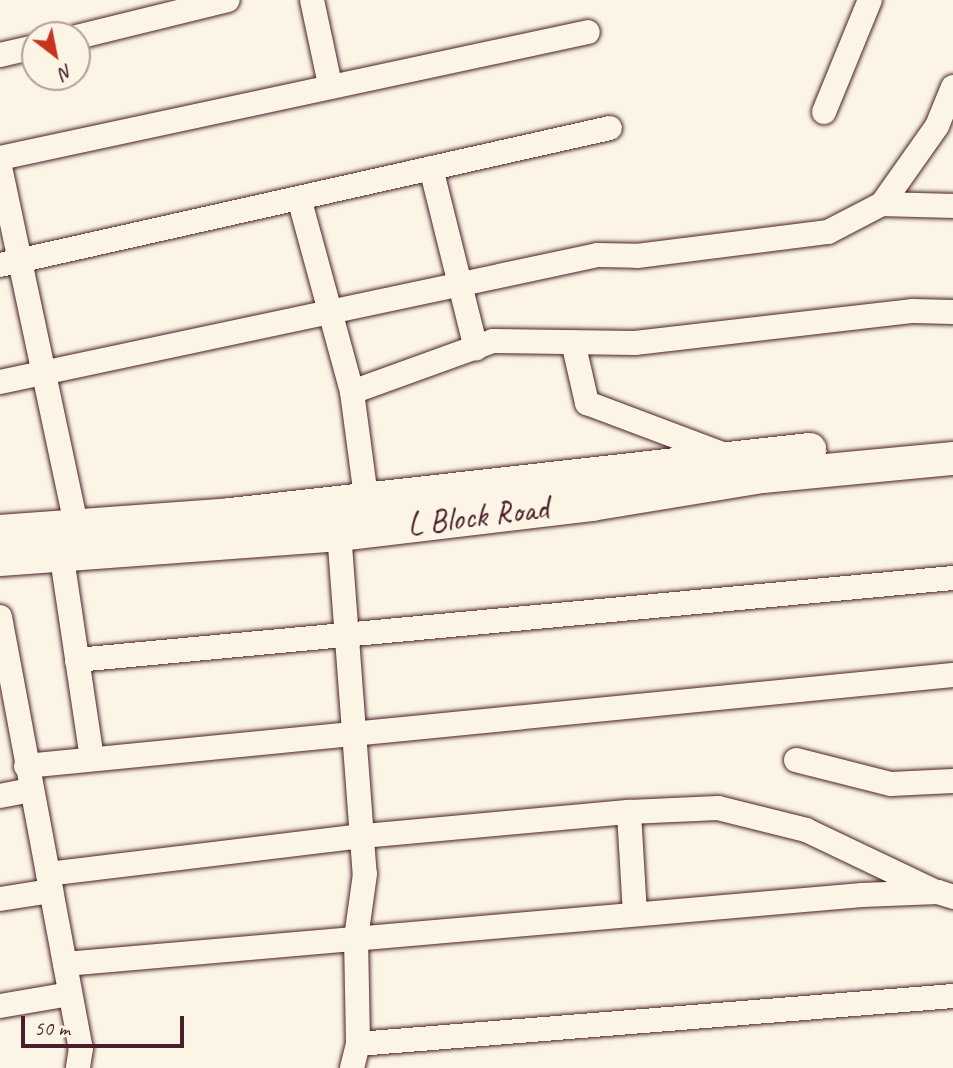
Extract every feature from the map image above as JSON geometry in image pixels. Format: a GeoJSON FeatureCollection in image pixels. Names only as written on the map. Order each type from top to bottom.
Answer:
{"type":"FeatureCollection","features":[{"type":"Feature","properties":{"kind":"main road","name":"L Block Road"},"geometry":{"type":"LineString","coordinates":[[0,559],[65,535],[728,456],[953,436]]}},
{"type":"Feature","properties":{"kind":"main road","name":"L Block Road"},"geometry":{"type":"LineString","coordinates":[[0,531],[65,535],[340,534],[591,504],[762,476],[953,458]]}},
{"type":"Feature","properties":{"kind":"street"},"geometry":{"type":"LineString","coordinates":[[91,34],[228,0]]}},
{"type":"Feature","properties":{"kind":"street"},"geometry":{"type":"LineString","coordinates":[[312,0],[330,85]]}},
{"type":"Feature","properties":{"kind":"street"},"geometry":{"type":"LineString","coordinates":[[824,112],[870,0]]}},
{"type":"Feature","properties":{"kind":"street"},"geometry":{"type":"LineString","coordinates":[[0,158],[330,85],[588,32]]}},
{"type":"Feature","properties":{"kind":"street"},"geometry":{"type":"LineString","coordinates":[[0,55],[21,50]]}},
{"type":"Feature","properties":{"kind":"street"},"geometry":{"type":"LineString","coordinates":[[0,382],[598,255],[637,256],[828,232],[882,204],[937,126],[953,87]]}},
{"type":"Feature","properties":{"kind":"street"},"geometry":{"type":"LineString","coordinates":[[10,263],[610,128]]}},
{"type":"Feature","properties":{"kind":"street"},"geometry":{"type":"LineString","coordinates":[[0,167],[10,263],[44,373],[65,535],[77,660],[92,759]]}},
{"type":"Feature","properties":{"kind":"street"},"geometry":{"type":"LineString","coordinates":[[431,168],[476,348]]}},
{"type":"Feature","properties":{"kind":"street"},"geometry":{"type":"LineString","coordinates":[[299,198],[352,392],[351,499],[340,534],[365,874],[356,938],[355,1056],[953,996]]}},
{"type":"Feature","properties":{"kind":"street"},"geometry":{"type":"LineString","coordinates":[[882,204],[953,206]]}},
{"type":"Feature","properties":{"kind":"street"},"geometry":{"type":"LineString","coordinates":[[352,392],[493,341],[635,343],[913,311],[953,312]]}},
{"type":"Feature","properties":{"kind":"street"},"geometry":{"type":"LineString","coordinates":[[573,342],[587,403],[728,456]]}},
{"type":"Feature","properties":{"kind":"street"},"geometry":{"type":"LineString","coordinates":[[77,660],[953,578]]}},
{"type":"Feature","properties":{"kind":"street"},"geometry":{"type":"LineString","coordinates":[[0,617],[6,694],[29,778],[65,964],[81,1048],[78,1068]]}},
{"type":"Feature","properties":{"kind":"street"},"geometry":{"type":"LineString","coordinates":[[0,796],[29,778],[92,759],[356,731],[953,675]]}},
{"type":"Feature","properties":{"kind":"street"},"geometry":{"type":"LineString","coordinates":[[796,760],[891,784],[953,781]]}},
{"type":"Feature","properties":{"kind":"street"},"geometry":{"type":"LineString","coordinates":[[0,899],[49,882],[363,836],[629,812],[718,808],[806,830],[945,895]]}},
{"type":"Feature","properties":{"kind":"street"},"geometry":{"type":"LineString","coordinates":[[629,812],[635,914]]}},
{"type":"Feature","properties":{"kind":"street"},"geometry":{"type":"LineString","coordinates":[[65,964],[635,914],[945,895]]}},
{"type":"Feature","properties":{"kind":"street"},"geometry":{"type":"LineString","coordinates":[[0,1006],[70,994]]}}]}
